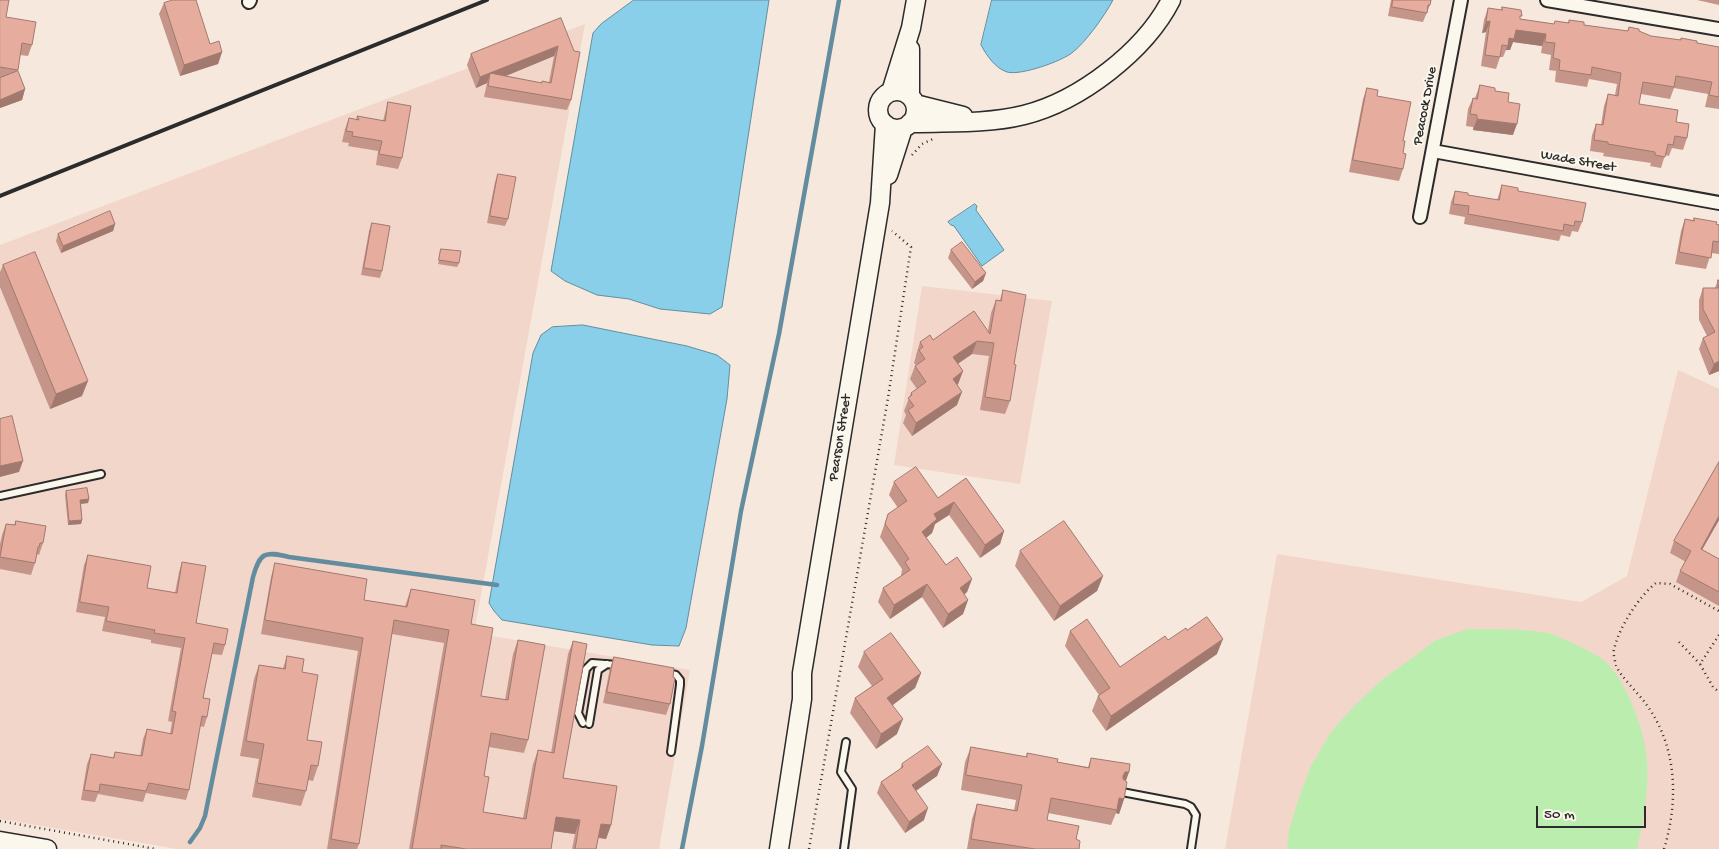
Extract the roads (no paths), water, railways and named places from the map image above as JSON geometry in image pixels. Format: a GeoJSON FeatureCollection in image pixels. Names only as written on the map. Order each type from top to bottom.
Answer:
{"type":"FeatureCollection","features":[{"type":"Feature","properties":{"kind":"main road","name":"Pearson Street"},"geometry":{"type":"LineString","coordinates":[[779,849],[802,699],[802,673],[880,203],[885,124],[879,115],[879,104],[891,92],[910,28],[916,0]]}},
{"type":"Feature","properties":{"kind":"main road"},"geometry":{"type":"LineString","coordinates":[[885,124],[893,128],[982,121],[1024,115],[1047,108],[1067,99],[1105,74],[1146,36],[1171,0]]}},
{"type":"Feature","properties":{"kind":"main road","name":"Pearson Street"},"geometry":{"type":"LineString","coordinates":[[880,203],[907,126],[915,114],[912,100],[910,28]]}},
{"type":"Feature","properties":{"kind":"main road"},"geometry":{"type":"LineString","coordinates":[[891,92],[901,92],[912,100],[982,121]]}},
{"type":"Feature","properties":{"kind":"main road","name":"Pearson Street"},"geometry":{"type":"LineString","coordinates":[[766,849],[792,698],[802,673]]}},
{"type":"Feature","properties":{"kind":"main road"},"geometry":{"type":"LineString","coordinates":[[0,841],[47,849]]}},
{"type":"Feature","properties":{"kind":"street","name":"Peacock Drive"},"geometry":{"type":"LineString","coordinates":[[1420,217],[1461,0]]}},
{"type":"Feature","properties":{"kind":"street"},"geometry":{"type":"LineString","coordinates":[[1547,0],[1719,29]]}},
{"type":"Feature","properties":{"kind":"street","name":"Wade Street"},"geometry":{"type":"LineString","coordinates":[[1432,151],[1719,203]]}},
{"type":"Feature","properties":{"kind":"lane"},"geometry":{"type":"LineString","coordinates":[[0,496],[101,474]]}},
{"type":"Feature","properties":{"kind":"lane"},"geometry":{"type":"LineString","coordinates":[[608,663],[598,670],[586,724],[578,713],[586,668],[592,663],[608,663],[629,667]]}},
{"type":"Feature","properties":{"kind":"lane"},"geometry":{"type":"LineString","coordinates":[[657,672],[676,675],[680,680],[671,752]]}},
{"type":"Feature","properties":{"kind":"lane"},"geometry":{"type":"LineString","coordinates":[[844,849],[852,789],[841,772],[846,742]]}},
{"type":"Feature","properties":{"kind":"lane"},"geometry":{"type":"LineString","coordinates":[[1122,792],[1185,804],[1191,807],[1196,815],[1191,849]]}},
{"type":"Feature","properties":{"kind":"water"},"geometry":{"type":"Polygon","coordinates":[[[634,0],[769,0],[722,307],[710,314],[660,309],[629,299],[597,295],[565,281],[551,271],[593,33],[601,24],[634,0]]]}},
{"type":"Feature","properties":{"kind":"water"},"geometry":{"type":"Polygon","coordinates":[[[992,0],[1113,0],[1084,42],[1068,56],[1041,67],[1013,73],[1007,72],[995,65],[981,45],[992,0]]]}},
{"type":"Feature","properties":{"kind":"water"},"geometry":{"type":"Polygon","coordinates":[[[975,204],[977,206],[976,210],[1004,250],[982,266],[954,226],[948,222],[975,204]]]}},
{"type":"Feature","properties":{"kind":"water"},"geometry":{"type":"Polygon","coordinates":[[[583,325],[687,346],[717,355],[730,365],[727,399],[686,628],[679,646],[652,645],[502,620],[489,603],[533,353],[541,335],[552,327],[583,325]]]}},
{"type":"Feature","properties":{"kind":"waterway"},"geometry":{"type":"LineString","coordinates":[[682,849],[702,746],[741,511],[779,334],[839,0]]}},
{"type":"Feature","properties":{"kind":"waterway"},"geometry":{"type":"LineString","coordinates":[[190,842],[200,828],[205,816],[253,577],[261,558],[265,555],[274,554],[497,585]]}},
{"type":"Feature","properties":{"kind":"railway"},"geometry":{"type":"LineString","coordinates":[[0,196],[487,0]]}}]}
